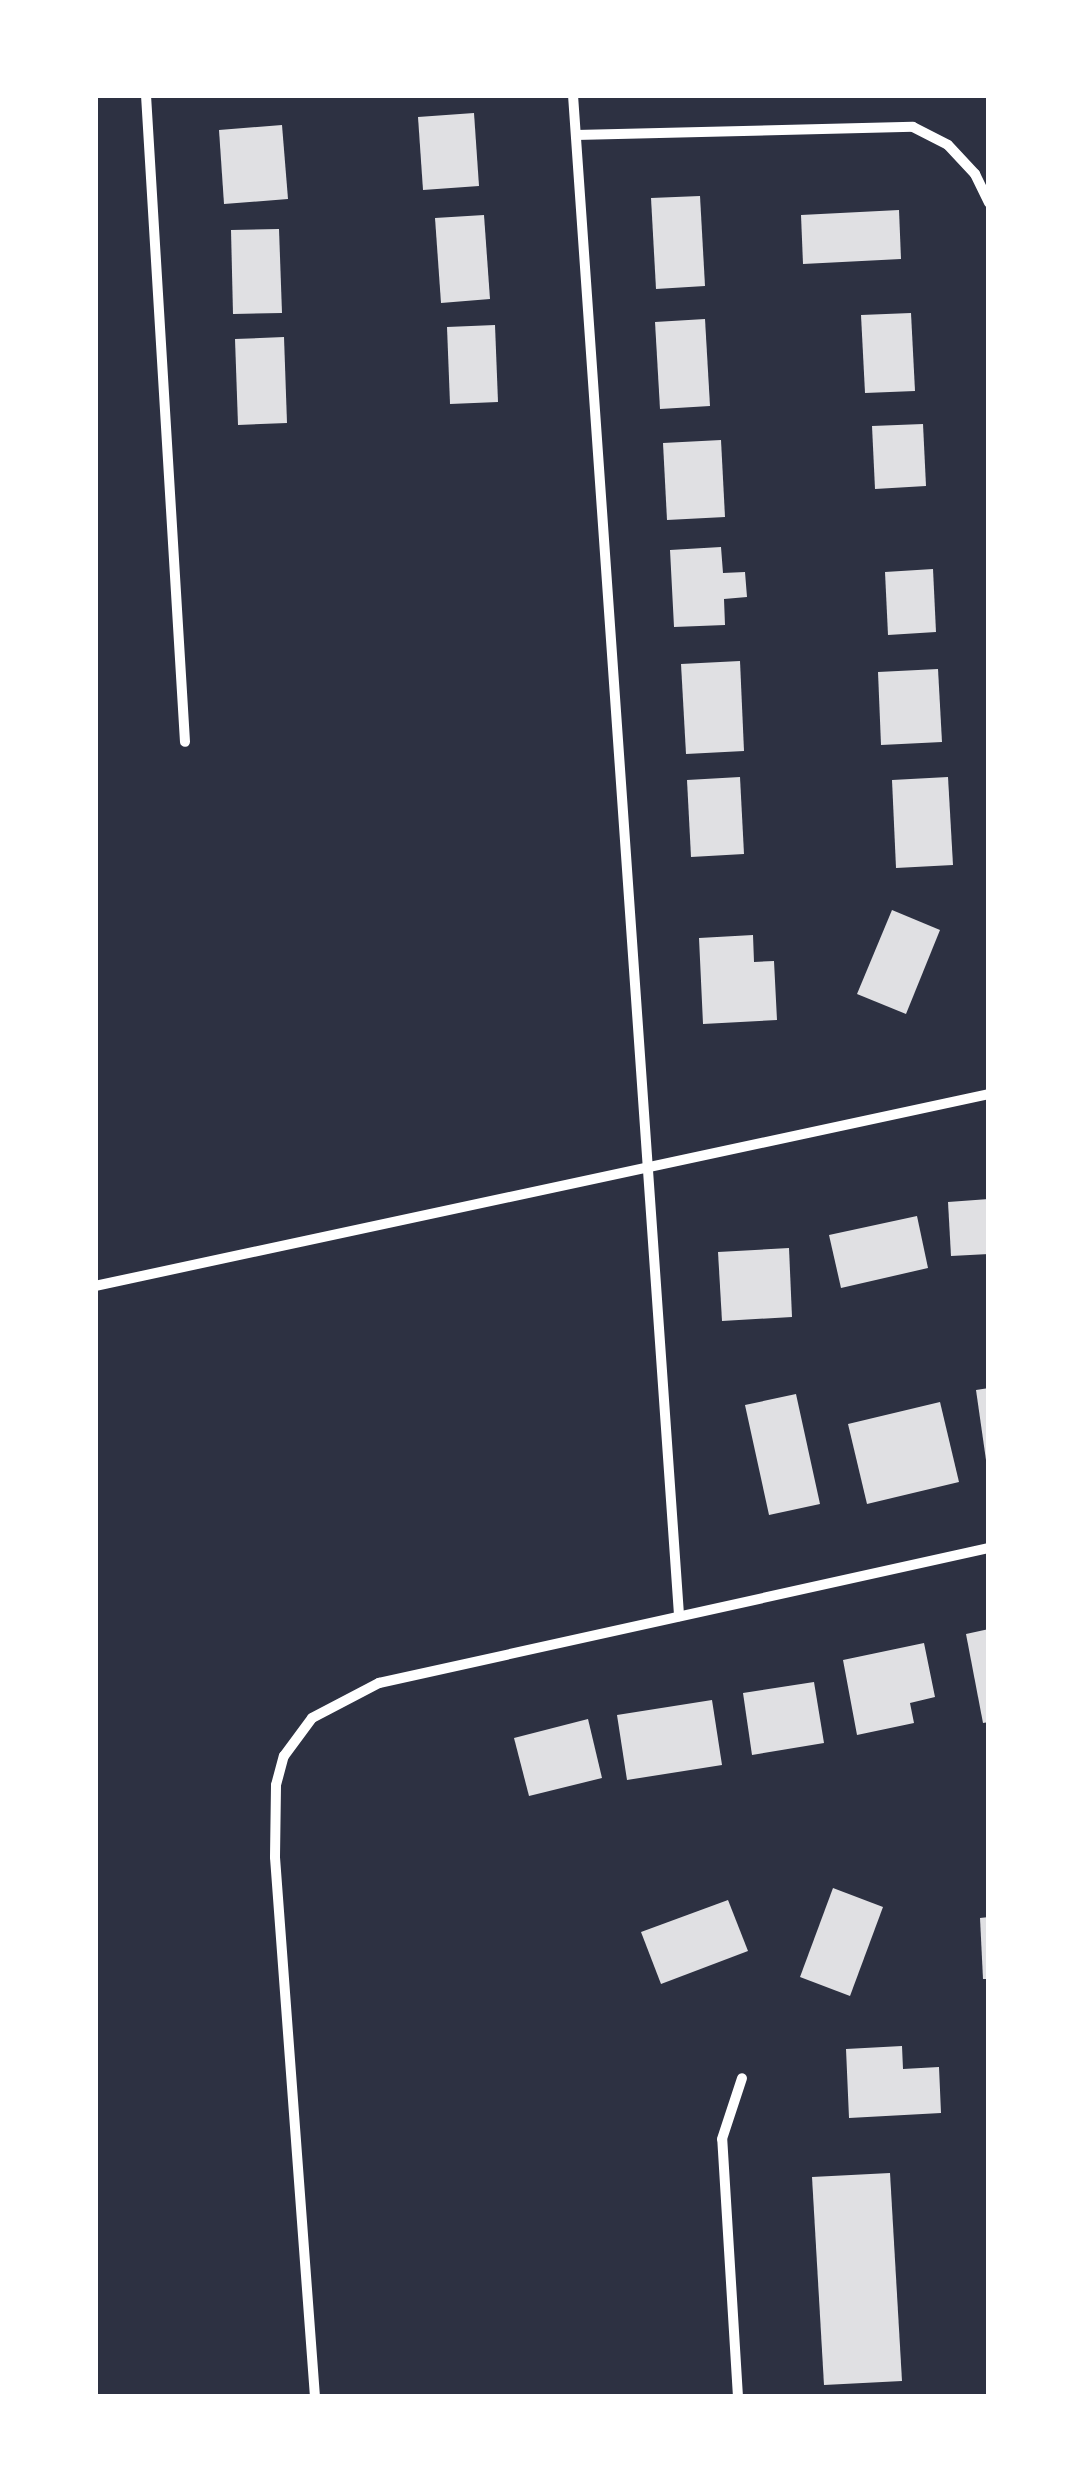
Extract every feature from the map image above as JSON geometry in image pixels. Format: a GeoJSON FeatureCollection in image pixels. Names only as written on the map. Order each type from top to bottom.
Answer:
{"type":"FeatureCollection","features":[{"type":"Feature","properties":{"kind":"street"},"geometry":{"type":"LineString","coordinates":[[146,95],[185,742]]}},
{"type":"Feature","properties":{"kind":"street"},"geometry":{"type":"LineString","coordinates":[[573,95],[679,1616]]}},
{"type":"Feature","properties":{"kind":"street"},"geometry":{"type":"LineString","coordinates":[[576,134],[913,127],[948,145],[975,174],[989,202]]}},
{"type":"Feature","properties":{"kind":"street"},"geometry":{"type":"LineString","coordinates":[[95,1286],[646,1171],[989,1094]]}},
{"type":"Feature","properties":{"kind":"street"},"geometry":{"type":"LineString","coordinates":[[315,2397],[275,1856],[276,1785],[284,1756],[312,1718],[380,1683],[989,1548]]}},
{"type":"Feature","properties":{"kind":"street"},"geometry":{"type":"LineString","coordinates":[[738,2397],[722,2139],[742,2078]]}},
{"type":"Feature","properties":{"kind":"building"},"geometry":{"type":"Polygon","coordinates":[[[474,113],[479,186],[423,190],[418,117],[474,113]]]}},
{"type":"Feature","properties":{"kind":"building"},"geometry":{"type":"Polygon","coordinates":[[[282,125],[288,199],[224,204],[219,130],[282,125]]]}},
{"type":"Feature","properties":{"kind":"building"},"geometry":{"type":"Polygon","coordinates":[[[700,196],[705,286],[656,289],[651,198],[700,196]]]}},
{"type":"Feature","properties":{"kind":"building"},"geometry":{"type":"Polygon","coordinates":[[[899,210],[901,259],[803,264],[801,215],[899,210]]]}},
{"type":"Feature","properties":{"kind":"building"},"geometry":{"type":"Polygon","coordinates":[[[484,215],[490,299],[441,303],[435,218],[484,215]]]}},
{"type":"Feature","properties":{"kind":"building"},"geometry":{"type":"Polygon","coordinates":[[[279,229],[282,313],[233,314],[231,230],[279,229]]]}},
{"type":"Feature","properties":{"kind":"building"},"geometry":{"type":"Polygon","coordinates":[[[911,313],[915,391],[865,393],[861,315],[911,313]]]}},
{"type":"Feature","properties":{"kind":"building"},"geometry":{"type":"Polygon","coordinates":[[[705,319],[710,406],[660,409],[655,322],[705,319]]]}},
{"type":"Feature","properties":{"kind":"building"},"geometry":{"type":"Polygon","coordinates":[[[495,325],[498,402],[450,404],[447,327],[495,325]]]}},
{"type":"Feature","properties":{"kind":"building"},"geometry":{"type":"Polygon","coordinates":[[[284,337],[287,423],[238,425],[235,339],[284,337]]]}},
{"type":"Feature","properties":{"kind":"building"},"geometry":{"type":"Polygon","coordinates":[[[923,424],[926,486],[875,489],[872,426],[923,424]]]}},
{"type":"Feature","properties":{"kind":"building"},"geometry":{"type":"Polygon","coordinates":[[[721,440],[725,517],[667,520],[663,443],[721,440]]]}},
{"type":"Feature","properties":{"kind":"building"},"geometry":{"type":"Polygon","coordinates":[[[721,547],[723,573],[745,572],[747,597],[724,599],[725,625],[674,627],[670,550],[721,547]]]}},
{"type":"Feature","properties":{"kind":"building"},"geometry":{"type":"Polygon","coordinates":[[[933,569],[936,632],[888,635],[885,572],[933,569]]]}},
{"type":"Feature","properties":{"kind":"building"},"geometry":{"type":"Polygon","coordinates":[[[740,661],[744,751],[686,754],[681,664],[740,661]]]}},
{"type":"Feature","properties":{"kind":"building"},"geometry":{"type":"Polygon","coordinates":[[[938,669],[942,742],[881,745],[878,672],[938,669]]]}},
{"type":"Feature","properties":{"kind":"building"},"geometry":{"type":"Polygon","coordinates":[[[740,777],[744,854],[691,857],[687,780],[740,777]]]}},
{"type":"Feature","properties":{"kind":"building"},"geometry":{"type":"Polygon","coordinates":[[[948,777],[953,865],[896,868],[892,780],[948,777]]]}},
{"type":"Feature","properties":{"kind":"building"},"geometry":{"type":"Polygon","coordinates":[[[892,910],[940,930],[906,1014],[857,994],[892,910]]]}},
{"type":"Feature","properties":{"kind":"building"},"geometry":{"type":"Polygon","coordinates":[[[753,935],[754,962],[774,961],[777,1020],[703,1024],[699,938],[753,935]]]}},
{"type":"Feature","properties":{"kind":"building"},"geometry":{"type":"Polygon","coordinates":[[[989,1199],[989,1254],[951,1256],[948,1202],[989,1199]]]}},
{"type":"Feature","properties":{"kind":"building"},"geometry":{"type":"Polygon","coordinates":[[[917,1216],[928,1268],[841,1288],[829,1235],[917,1216]]]}},
{"type":"Feature","properties":{"kind":"building"},"geometry":{"type":"Polygon","coordinates":[[[789,1248],[792,1317],[722,1321],[718,1252],[789,1248]]]}},
{"type":"Feature","properties":{"kind":"building"},"geometry":{"type":"Polygon","coordinates":[[[989,1388],[989,1467],[987,1467],[976,1390],[989,1388]]]}},
{"type":"Feature","properties":{"kind":"building"},"geometry":{"type":"Polygon","coordinates":[[[796,1394],[820,1504],[769,1515],[745,1405],[796,1394]]]}},
{"type":"Feature","properties":{"kind":"building"},"geometry":{"type":"Polygon","coordinates":[[[940,1402],[959,1482],[867,1504],[848,1424],[940,1402]]]}},
{"type":"Feature","properties":{"kind":"building"},"geometry":{"type":"Polygon","coordinates":[[[989,1629],[989,1722],[983,1723],[966,1634],[989,1629]]]}},
{"type":"Feature","properties":{"kind":"building"},"geometry":{"type":"Polygon","coordinates":[[[924,1643],[935,1697],[910,1703],[914,1723],[857,1735],[843,1660],[924,1643]]]}},
{"type":"Feature","properties":{"kind":"building"},"geometry":{"type":"Polygon","coordinates":[[[814,1682],[824,1743],[752,1755],[743,1693],[814,1682]]]}},
{"type":"Feature","properties":{"kind":"building"},"geometry":{"type":"Polygon","coordinates":[[[712,1700],[722,1765],[627,1780],[617,1715],[712,1700]]]}},
{"type":"Feature","properties":{"kind":"building"},"geometry":{"type":"Polygon","coordinates":[[[588,1719],[602,1778],[529,1796],[514,1738],[588,1719]]]}},
{"type":"Feature","properties":{"kind":"building"},"geometry":{"type":"Polygon","coordinates":[[[833,1888],[883,1907],[850,1996],[800,1977],[833,1888]]]}},
{"type":"Feature","properties":{"kind":"building"},"geometry":{"type":"Polygon","coordinates":[[[728,1900],[748,1951],[661,1984],[641,1932],[728,1900]]]}},
{"type":"Feature","properties":{"kind":"building"},"geometry":{"type":"Polygon","coordinates":[[[989,1917],[989,1979],[983,1979],[980,1918],[989,1917]]]}},
{"type":"Feature","properties":{"kind":"building"},"geometry":{"type":"Polygon","coordinates":[[[902,2046],[903,2069],[939,2067],[941,2113],[849,2118],[846,2049],[902,2046]]]}},
{"type":"Feature","properties":{"kind":"building"},"geometry":{"type":"Polygon","coordinates":[[[890,2173],[902,2381],[824,2385],[812,2177],[890,2173]]]}}]}
